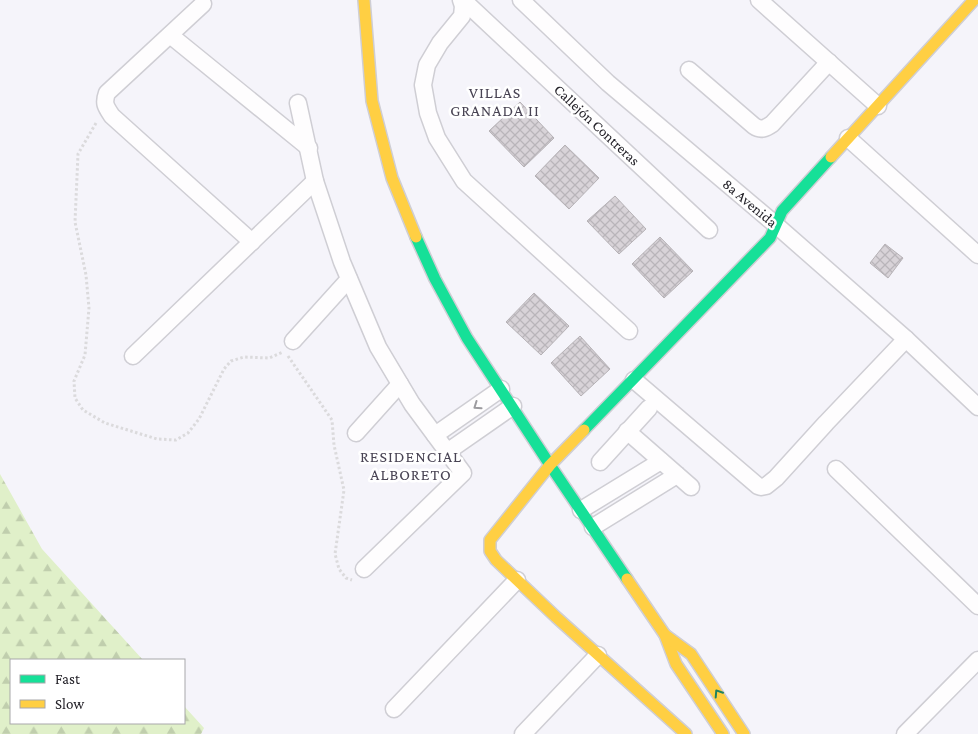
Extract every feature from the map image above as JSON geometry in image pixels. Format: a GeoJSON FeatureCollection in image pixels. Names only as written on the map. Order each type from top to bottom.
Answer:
{"type":"FeatureCollection","features":[{"type":"Feature","properties":{"kind":"street"},"geometry":{"type":"LineString","coordinates":[[364,0],[372,101],[392,178],[435,280],[467,338],[665,635],[676,664],[723,734]]}},
{"type":"Feature","properties":{"kind":"street"},"geometry":{"type":"LineString","coordinates":[[462,0],[462,16],[440,43],[426,65],[424,85],[428,113],[437,138],[464,181],[628,331]]}},
{"type":"Feature","properties":{"kind":"street","name":"Callejón Contreras"},"geometry":{"type":"LineString","coordinates":[[462,0],[709,230]]}},
{"type":"Feature","properties":{"kind":"street","name":"8a Avenida"},"geometry":{"type":"LineString","coordinates":[[521,0],[608,83],[776,225],[906,339],[978,407]]}},
{"type":"Feature","properties":{"kind":"street"},"geometry":{"type":"LineString","coordinates":[[759,0],[878,106]]}},
{"type":"Feature","properties":{"kind":"street"},"geometry":{"type":"LineString","coordinates":[[686,734],[496,560],[488,547],[490,540],[550,465],[770,238],[782,211],[974,0]]}},
{"type":"Feature","properties":{"kind":"street"},"geometry":{"type":"LineString","coordinates":[[203,4],[107,93],[106,107],[112,116],[252,242]]}},
{"type":"Feature","properties":{"kind":"street"},"geometry":{"type":"LineString","coordinates":[[170,35],[309,148]]}},
{"type":"Feature","properties":{"kind":"street"},"geometry":{"type":"LineString","coordinates":[[689,70],[758,129],[766,128],[772,124],[829,62]]}},
{"type":"Feature","properties":{"kind":"street"},"geometry":{"type":"LineString","coordinates":[[298,103],[315,181],[342,262],[378,347],[412,404],[463,473],[364,569]]}},
{"type":"Feature","properties":{"kind":"street"},"geometry":{"type":"LineString","coordinates":[[848,138],[978,255]]}},
{"type":"Feature","properties":{"kind":"street"},"geometry":{"type":"LineString","coordinates":[[134,356],[315,181]]}},
{"type":"Feature","properties":{"kind":"street"},"geometry":{"type":"LineString","coordinates":[[293,341],[349,279]]}},
{"type":"Feature","properties":{"kind":"street"},"geometry":{"type":"LineString","coordinates":[[634,380],[761,488],[776,478],[906,339]]}},
{"type":"Feature","properties":{"kind":"street"},"geometry":{"type":"LineString","coordinates":[[356,433],[400,384]]}},
{"type":"Feature","properties":{"kind":"street"},"geometry":{"type":"LineString","coordinates":[[435,435],[501,389]]}},
{"type":"Feature","properties":{"kind":"street"},"geometry":{"type":"LineString","coordinates":[[447,452],[513,406]]}},
{"type":"Feature","properties":{"kind":"street"},"geometry":{"type":"LineString","coordinates":[[600,462],[649,408]]}},
{"type":"Feature","properties":{"kind":"street"},"geometry":{"type":"LineString","coordinates":[[627,431],[690,487]]}},
{"type":"Feature","properties":{"kind":"street"},"geometry":{"type":"LineString","coordinates":[[581,510],[661,462]]}},
{"type":"Feature","properties":{"kind":"street"},"geometry":{"type":"LineString","coordinates":[[836,469],[978,606]]}},
{"type":"Feature","properties":{"kind":"street"},"geometry":{"type":"LineString","coordinates":[[593,527],[677,475]]}},
{"type":"Feature","properties":{"kind":"street"},"geometry":{"type":"LineString","coordinates":[[394,709],[517,580]]}},
{"type":"Feature","properties":{"kind":"street"},"geometry":{"type":"LineString","coordinates":[[665,635],[691,654],[744,734]]}},
{"type":"Feature","properties":{"kind":"street"},"geometry":{"type":"LineString","coordinates":[[523,734],[598,655]]}},
{"type":"Feature","properties":{"kind":"street"},"geometry":{"type":"LineString","coordinates":[[905,734],[978,660]]}},
{"type":"Feature","properties":{"kind":"path"},"geometry":{"type":"LineString","coordinates":[[106,107],[78,154],[75,222],[86,275],[89,308],[85,355],[74,381],[75,398],[83,410],[105,423],[157,440],[176,440],[188,433],[198,419],[224,369],[231,361],[244,358],[269,358],[285,351],[332,420],[334,445],[344,490],[335,554],[339,569],[346,578],[354,580],[364,569]]}},
{"type":"Feature","properties":{"kind":"green space"},"geometry":{"type":"Polygon","coordinates":[[[0,474],[42,549],[142,659],[10,659],[10,724],[185,724],[185,707],[204,728],[201,734],[0,734],[0,474]]]}},
{"type":"Feature","properties":{"kind":"building"},"geometry":{"type":"Polygon","coordinates":[[[520,102],[554,138],[524,167],[489,131],[520,102]]]}},
{"type":"Feature","properties":{"kind":"building"},"geometry":{"type":"Polygon","coordinates":[[[565,145],[599,178],[569,209],[535,176],[565,145]]]}},
{"type":"Feature","properties":{"kind":"building"},"geometry":{"type":"Polygon","coordinates":[[[615,196],[646,229],[619,254],[587,221],[615,196]]]}},
{"type":"Feature","properties":{"kind":"building"},"geometry":{"type":"Polygon","coordinates":[[[660,237],[693,271],[664,298],[632,264],[660,237]]]}},
{"type":"Feature","properties":{"kind":"building"},"geometry":{"type":"Polygon","coordinates":[[[885,244],[903,258],[888,278],[870,263],[885,244]]]}},
{"type":"Feature","properties":{"kind":"building"},"geometry":{"type":"Polygon","coordinates":[[[534,293],[569,326],[541,355],[506,322],[534,293]]]}},
{"type":"Feature","properties":{"kind":"building"},"geometry":{"type":"Polygon","coordinates":[[[580,336],[610,369],[581,396],[551,363],[580,336]]]}},
{"type":"Feature","properties":{"kind":"traffic: fast"},"geometry":{"type":"LineString","coordinates":[[584,430],[770,238],[782,211],[831,157]]}},
{"type":"Feature","properties":{"kind":"traffic: fast"},"geometry":{"type":"LineString","coordinates":[[416,237],[435,279],[467,338],[627,579]]}},
{"type":"Feature","properties":{"kind":"traffic: slow"},"geometry":{"type":"LineString","coordinates":[[364,0],[372,101],[392,178],[416,237]]}},
{"type":"Feature","properties":{"kind":"traffic: slow"},"geometry":{"type":"LineString","coordinates":[[831,157],[974,0]]}},
{"type":"Feature","properties":{"kind":"traffic: slow"},"geometry":{"type":"LineString","coordinates":[[584,430],[550,465],[490,540],[490,551],[496,560],[556,617],[686,734]]}},
{"type":"Feature","properties":{"kind":"traffic: slow"},"geometry":{"type":"LineString","coordinates":[[627,579],[665,635],[676,664],[723,734]]}},
{"type":"Feature","properties":{"kind":"traffic: slow"},"geometry":{"type":"LineString","coordinates":[[665,635],[691,654],[744,734]]}},
{"type":"Feature","properties":{"kind":"district","name":"VILLAS GRANADA II"},"geometry":{"type":"Point","coordinates":[495,101]}},
{"type":"Feature","properties":{"kind":"district","name":"RESIDENCIAL ALBORETO"},"geometry":{"type":"Point","coordinates":[411,465]}}]}
